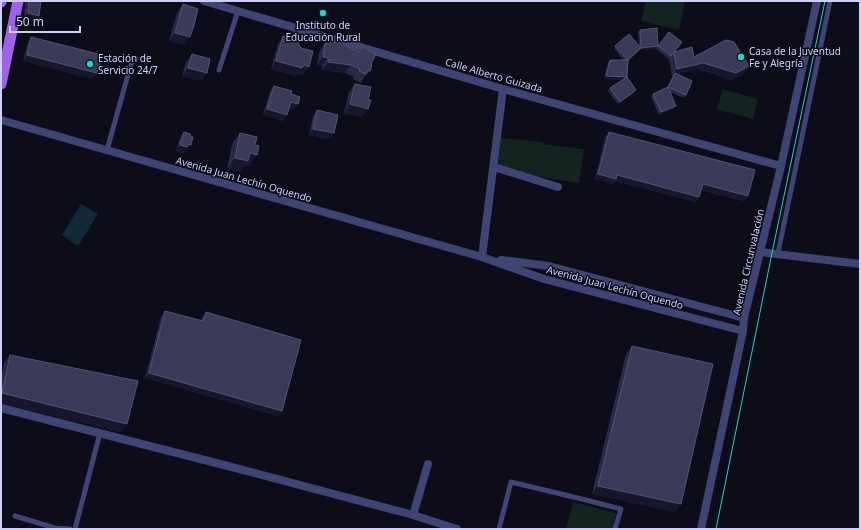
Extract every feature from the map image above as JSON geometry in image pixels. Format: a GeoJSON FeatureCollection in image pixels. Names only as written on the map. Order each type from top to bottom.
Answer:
{"type":"FeatureCollection","features":[{"type":"Feature","properties":{"kind":"main road"},"geometry":{"type":"LineString","coordinates":[[1,84],[18,1]]}},
{"type":"Feature","properties":{"kind":"street","name":"Calle Alberto Guizada"},"geometry":{"type":"LineString","coordinates":[[204,1],[503,89],[780,166]]}},
{"type":"Feature","properties":{"kind":"street","name":"Avenida Circunvalación"},"geometry":{"type":"LineString","coordinates":[[702,529],[743,331],[744,318],[817,1]]}},
{"type":"Feature","properties":{"kind":"street"},"geometry":{"type":"LineString","coordinates":[[482,257],[503,89]]}},
{"type":"Feature","properties":{"kind":"street","name":"Avenida Juan Lechín Oquendo"},"geometry":{"type":"LineString","coordinates":[[1,120],[482,257],[544,279],[743,331]]}},
{"type":"Feature","properties":{"kind":"street"},"geometry":{"type":"LineString","coordinates":[[494,168],[558,187]]}},
{"type":"Feature","properties":{"kind":"street"},"geometry":{"type":"LineString","coordinates":[[760,252],[860,264]]}},
{"type":"Feature","properties":{"kind":"street","name":"Avenida Juan Lechín Oquendo"},"geometry":{"type":"LineString","coordinates":[[482,257],[549,266],[744,318]]}},
{"type":"Feature","properties":{"kind":"street"},"geometry":{"type":"LineString","coordinates":[[1,408],[413,515],[457,529]]}},
{"type":"Feature","properties":{"kind":"street"},"geometry":{"type":"LineString","coordinates":[[413,515],[428,464]]}},
{"type":"Feature","properties":{"kind":"lane"},"geometry":{"type":"LineString","coordinates":[[778,253],[830,1]]}},
{"type":"Feature","properties":{"kind":"lane"},"geometry":{"type":"LineString","coordinates":[[220,70],[238,11]]}},
{"type":"Feature","properties":{"kind":"lane"},"geometry":{"type":"LineString","coordinates":[[107,150],[131,64],[136,58]]}},
{"type":"Feature","properties":{"kind":"lane"},"geometry":{"type":"LineString","coordinates":[[75,529],[100,434]]}},
{"type":"Feature","properties":{"kind":"lane"},"geometry":{"type":"LineString","coordinates":[[499,529],[511,482],[621,509],[615,529]]}},
{"type":"Feature","properties":{"kind":"lane"},"geometry":{"type":"LineString","coordinates":[[15,516],[55,528],[70,529]]}},
{"type":"Feature","properties":{"kind":"green space"},"geometry":{"type":"Polygon","coordinates":[[[646,1],[685,1],[679,30],[641,21],[646,1]]]}},
{"type":"Feature","properties":{"kind":"green space"},"geometry":{"type":"Polygon","coordinates":[[[723,89],[758,99],[753,119],[717,109],[723,89]]]}},
{"type":"Feature","properties":{"kind":"green space"},"geometry":{"type":"Polygon","coordinates":[[[501,138],[543,142],[544,144],[584,149],[579,183],[535,176],[503,167],[498,162],[501,138]]]}},
{"type":"Feature","properties":{"kind":"green space"},"geometry":{"type":"Polygon","coordinates":[[[573,502],[616,513],[612,529],[566,529],[573,502]]]}},
{"type":"Feature","properties":{"kind":"water"},"geometry":{"type":"Polygon","coordinates":[[[81,204],[98,214],[78,246],[62,235],[81,204]]]}},
{"type":"Feature","properties":{"kind":"building"},"geometry":{"type":"Polygon","coordinates":[[[29,1],[41,1],[39,16],[28,13],[29,1]]]}},
{"type":"Feature","properties":{"kind":"building"},"geometry":{"type":"Polygon","coordinates":[[[183,4],[198,9],[190,37],[175,33],[183,4]]]}},
{"type":"Feature","properties":{"kind":"building"},"geometry":{"type":"Polygon","coordinates":[[[657,28],[658,46],[641,48],[640,30],[657,28]]]}},
{"type":"Feature","properties":{"kind":"building"},"geometry":{"type":"Polygon","coordinates":[[[669,32],[682,42],[671,56],[658,46],[669,32]]]}},
{"type":"Feature","properties":{"kind":"building"},"geometry":{"type":"Polygon","coordinates":[[[629,34],[641,48],[628,60],[615,46],[629,34]]]}},
{"type":"Feature","properties":{"kind":"building"},"geometry":{"type":"Polygon","coordinates":[[[283,36],[296,39],[301,48],[313,51],[309,67],[304,65],[302,68],[276,61],[283,36]]]}},
{"type":"Feature","properties":{"kind":"building"},"geometry":{"type":"Polygon","coordinates":[[[31,37],[102,55],[97,73],[27,55],[31,37]]]}},
{"type":"Feature","properties":{"kind":"building"},"geometry":{"type":"Polygon","coordinates":[[[726,40],[734,42],[749,66],[736,73],[703,63],[677,69],[674,52],[692,47],[694,57],[726,40]]]}},
{"type":"Feature","properties":{"kind":"building"},"geometry":{"type":"Polygon","coordinates":[[[331,42],[346,43],[346,46],[359,52],[362,47],[376,54],[371,64],[370,71],[366,74],[359,71],[360,69],[351,65],[328,62],[328,58],[323,57],[325,43],[330,44],[331,42]]]}},
{"type":"Feature","properties":{"kind":"building"},"geometry":{"type":"Polygon","coordinates":[[[192,54],[210,59],[207,73],[188,68],[192,54]]]}},
{"type":"Feature","properties":{"kind":"building"},"geometry":{"type":"Polygon","coordinates":[[[610,60],[628,60],[627,77],[606,76],[610,60]]]}},
{"type":"Feature","properties":{"kind":"building"},"geometry":{"type":"Polygon","coordinates":[[[675,73],[692,81],[686,95],[668,87],[675,73]]]}},
{"type":"Feature","properties":{"kind":"building"},"geometry":{"type":"Polygon","coordinates":[[[627,77],[636,90],[620,102],[610,88],[627,77]]]}},
{"type":"Feature","properties":{"kind":"building"},"geometry":{"type":"Polygon","coordinates":[[[355,84],[371,87],[368,100],[371,100],[368,109],[350,104],[355,84]]]}},
{"type":"Feature","properties":{"kind":"building"},"geometry":{"type":"Polygon","coordinates":[[[274,86],[292,91],[291,94],[300,97],[298,104],[291,102],[287,115],[267,109],[274,86]]]}},
{"type":"Feature","properties":{"kind":"building"},"geometry":{"type":"Polygon","coordinates":[[[668,87],[676,106],[661,112],[653,94],[668,87]]]}},
{"type":"Feature","properties":{"kind":"building"},"geometry":{"type":"Polygon","coordinates":[[[317,110],[338,115],[334,133],[313,129],[317,110]]]}},
{"type":"Feature","properties":{"kind":"building"},"geometry":{"type":"Polygon","coordinates":[[[184,132],[193,137],[191,145],[188,144],[187,147],[180,145],[184,132]]]}},
{"type":"Feature","properties":{"kind":"building"},"geometry":{"type":"Polygon","coordinates":[[[609,132],[755,170],[748,196],[703,184],[699,197],[617,175],[616,179],[598,174],[609,132]]]}},
{"type":"Feature","properties":{"kind":"building"},"geometry":{"type":"Polygon","coordinates":[[[240,133],[257,137],[255,145],[259,146],[257,155],[250,153],[248,161],[235,158],[240,133]]]}},
{"type":"Feature","properties":{"kind":"building"},"geometry":{"type":"Polygon","coordinates":[[[165,311],[203,321],[206,312],[301,340],[282,411],[149,373],[165,311]]]}},
{"type":"Feature","properties":{"kind":"building"},"geometry":{"type":"Polygon","coordinates":[[[632,346],[713,364],[681,504],[598,486],[632,346]]]}},
{"type":"Feature","properties":{"kind":"building"},"geometry":{"type":"Polygon","coordinates":[[[10,355],[138,381],[127,424],[2,393],[10,355]]]}},
{"type":"Feature","properties":{"kind":"tram line"},"geometry":{"type":"LineString","coordinates":[[716,529],[825,1]]}},
{"type":"Feature","properties":{"kind":"place","name":"Instituto de Educación Rural"},"geometry":{"type":"Point","coordinates":[323,13]}},
{"type":"Feature","properties":{"kind":"place","name":"Casa de la Juventud Fe y Alegría"},"geometry":{"type":"Point","coordinates":[741,57]}},
{"type":"Feature","properties":{"kind":"place","name":"Estación de Servicio 24/7"},"geometry":{"type":"Point","coordinates":[90,64]}}]}
